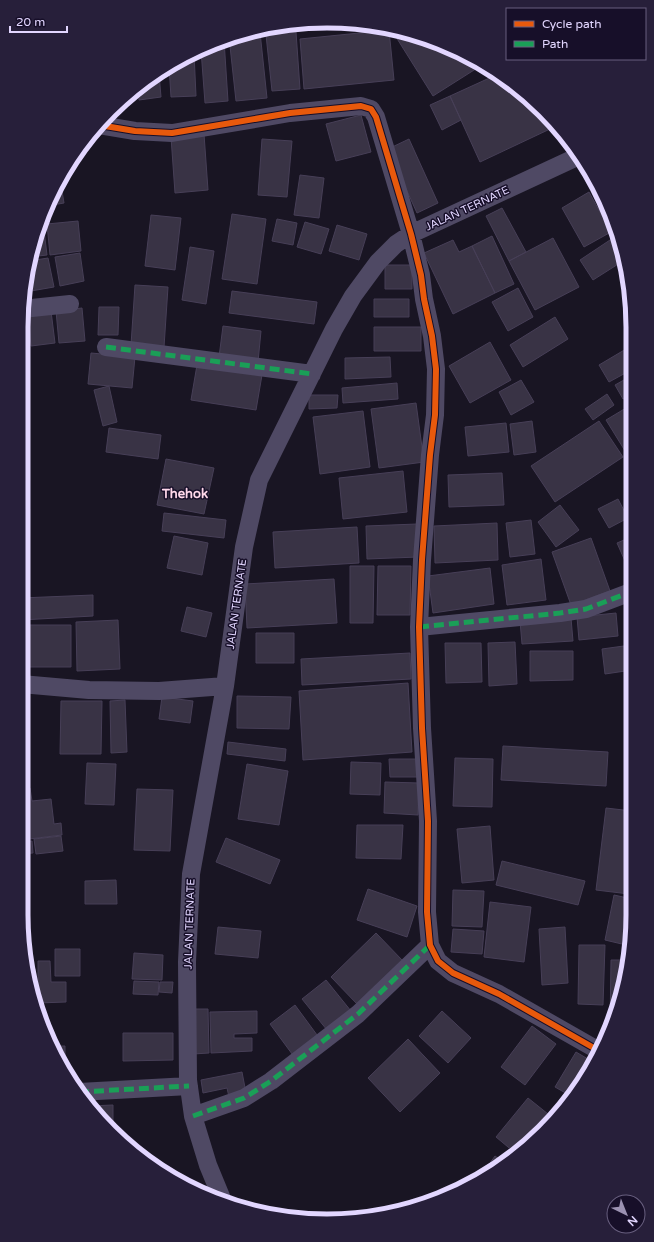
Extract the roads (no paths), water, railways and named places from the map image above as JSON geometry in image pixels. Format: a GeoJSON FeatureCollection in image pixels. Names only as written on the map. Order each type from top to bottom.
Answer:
{"type":"FeatureCollection","features":[{"type":"Feature","properties":{"kind":"street"},"geometry":{"type":"LineString","coordinates":[[106,126],[135,131],[172,133],[290,113],[361,106],[371,110],[376,117],[411,234],[421,275],[436,368],[435,415],[430,455],[423,545],[419,627],[422,728],[428,821],[427,912],[430,944],[438,961],[453,973],[499,994],[594,1048]]}},
{"type":"Feature","properties":{"kind":"street","name":"JALAN TERNATE"},"geometry":{"type":"LineString","coordinates":[[220,1194],[208,1165],[193,1116],[189,1086],[187,962],[191,874],[225,686],[244,547],[259,480],[334,329],[353,296],[378,262],[396,244],[411,234],[574,158]]}},
{"type":"Feature","properties":{"kind":"street"},"geometry":{"type":"LineString","coordinates":[[29,308],[70,304]]}},
{"type":"Feature","properties":{"kind":"street"},"geometry":{"type":"LineString","coordinates":[[106,347],[312,374]]}},
{"type":"Feature","properties":{"kind":"street"},"geometry":{"type":"LineString","coordinates":[[419,627],[560,614],[586,609],[626,594]]}},
{"type":"Feature","properties":{"kind":"street"},"geometry":{"type":"LineString","coordinates":[[28,685],[89,690],[159,691],[225,686]]}},
{"type":"Feature","properties":{"kind":"street"},"geometry":{"type":"LineString","coordinates":[[193,1116],[244,1098],[271,1081],[358,1014],[430,944]]}},
{"type":"Feature","properties":{"kind":"street"},"geometry":{"type":"LineString","coordinates":[[86,1092],[189,1086]]}},
{"type":"Feature","properties":{"kind":"district","name":"Thehok"},"geometry":{"type":"Point","coordinates":[185,493]}}]}
